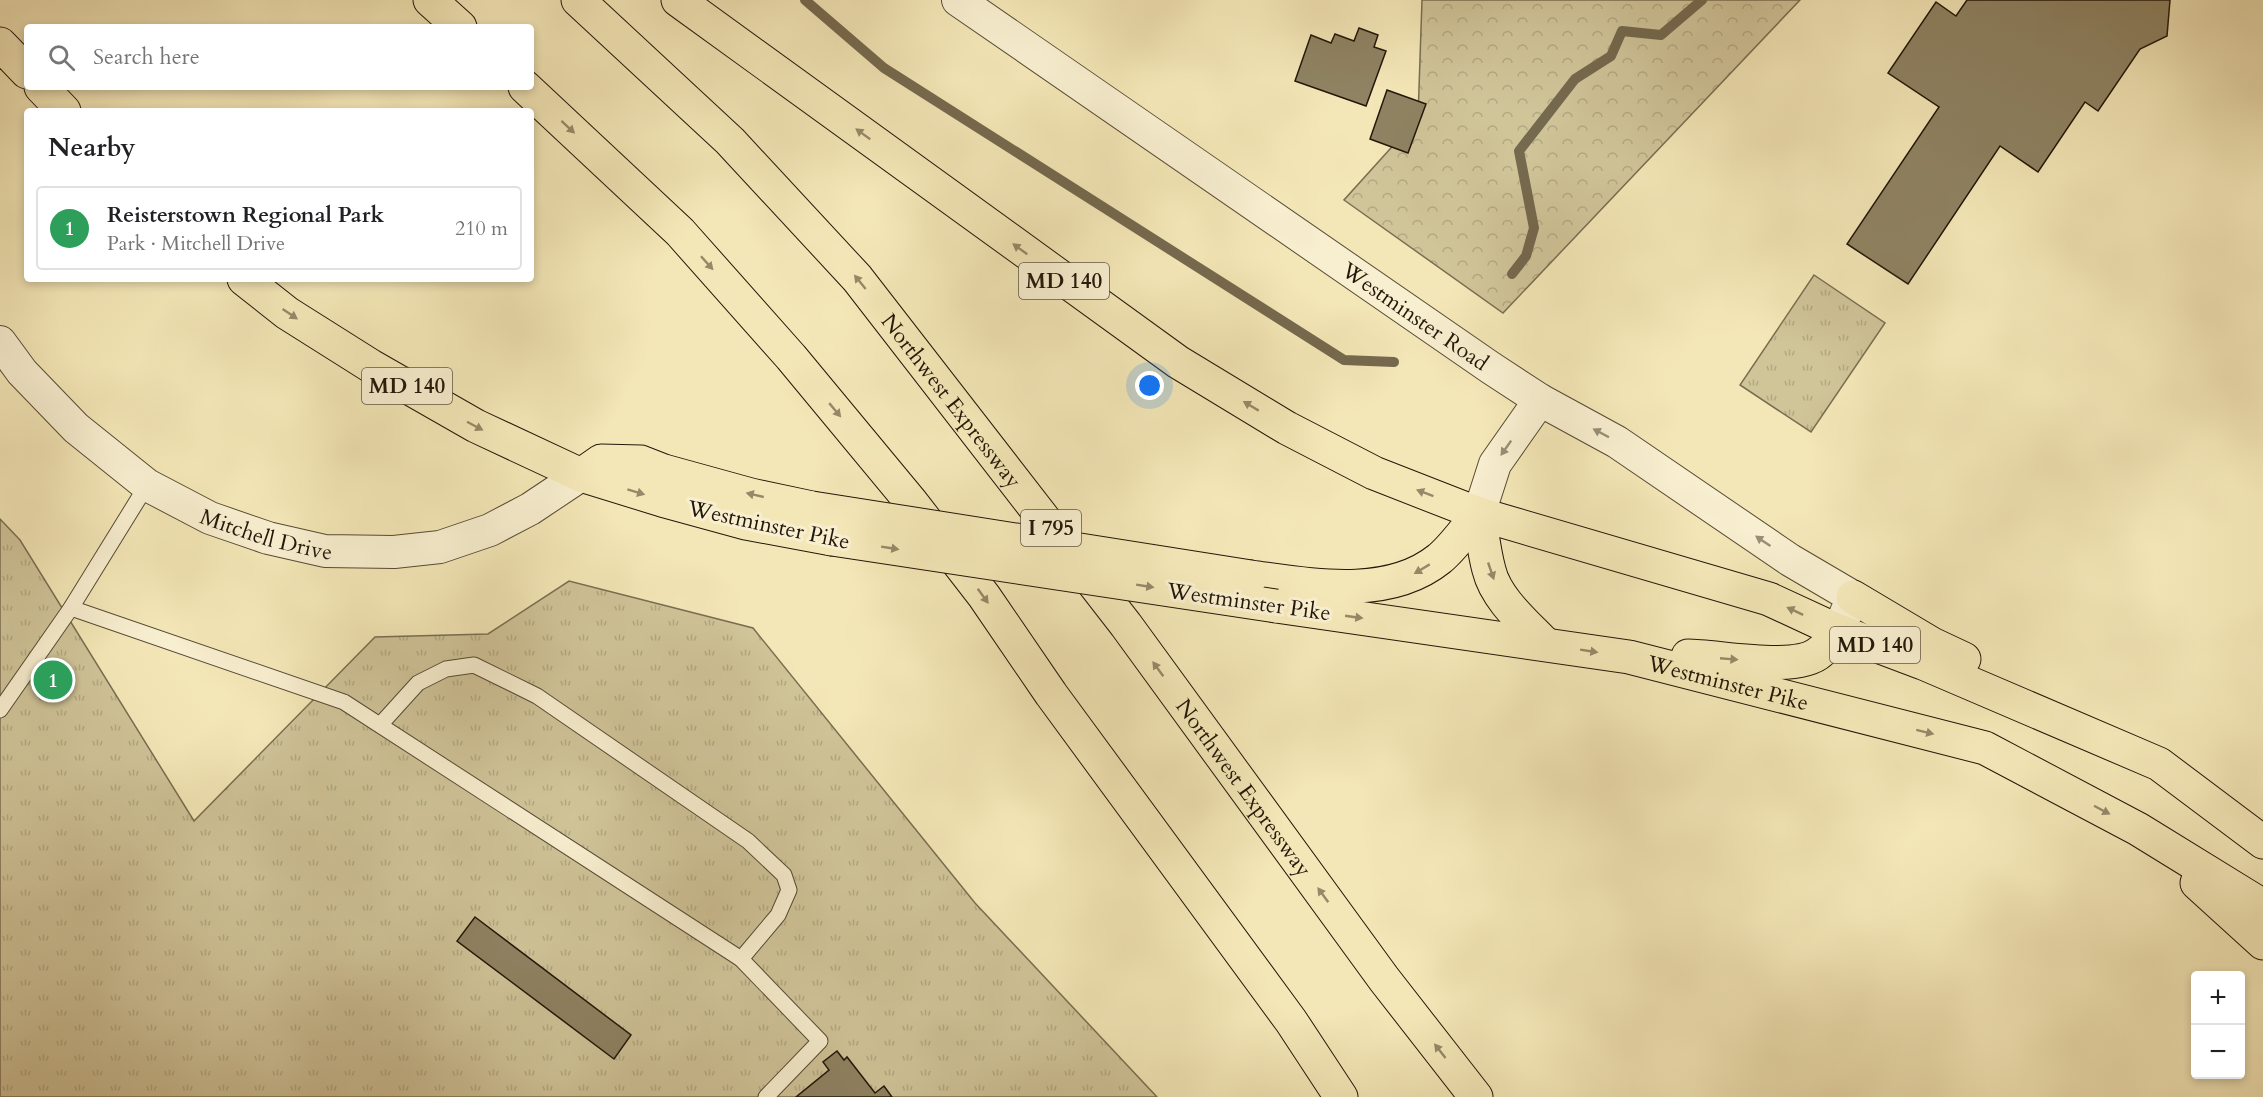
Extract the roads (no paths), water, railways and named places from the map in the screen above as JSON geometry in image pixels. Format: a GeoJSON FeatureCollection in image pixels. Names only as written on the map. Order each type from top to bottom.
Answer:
{"type":"FeatureCollection","features":[{"type":"Feature","properties":{"kind":"highway"},"geometry":{"type":"LineString","coordinates":[[430,0],[457,24]]}},
{"type":"Feature","properties":{"kind":"highway","name":"Northwest Expressway"},"geometry":{"type":"LineString","coordinates":[[578,0],[730,141],[857,278],[1126,625],[1384,979],[1476,1097]]}},
{"type":"Feature","properties":{"kind":"highway","name":"MD 140"},"geometry":{"type":"LineString","coordinates":[[678,0],[1178,362],[1287,428],[1365,468],[1479,514],[1769,599],[1838,631],[1923,663],[2159,764],[2263,842]]}},
{"type":"Feature","properties":{"kind":"highway"},"geometry":{"type":"LineString","coordinates":[[0,44],[24,69]]}},
{"type":"Feature","properties":{"kind":"highway"},"geometry":{"type":"LineString","coordinates":[[44,90],[61,108]]}},
{"type":"Feature","properties":{"kind":"highway"},"geometry":{"type":"LineString","coordinates":[[528,90],[680,232],[791,357],[912,503],[984,596],[1051,694],[1291,1021],[1341,1097]]}},
{"type":"Feature","properties":{"kind":"highway","name":"Westminster Pike"},"geometry":{"type":"LineString","coordinates":[[248,282],[287,313],[371,366],[476,426],[580,475],[746,523],[832,539],[1629,657],[1984,748],[2138,829],[2263,906]]}},
{"type":"Feature","properties":{"kind":"highway"},"geometry":{"type":"LineString","coordinates":[[580,475],[601,461],[641,462],[664,471],[740,492],[812,508],[1317,586],[1371,585],[1410,576],[1439,558],[1479,514]]}},
{"type":"Feature","properties":{"kind":"highway"},"geometry":{"type":"LineString","coordinates":[[1479,514],[1489,572],[1502,596],[1521,620],[1545,644]]}},
{"type":"Feature","properties":{"kind":"highway"},"geometry":{"type":"LineString","coordinates":[[1853,597],[1932,644],[2036,693],[2263,824]]}},
{"type":"Feature","properties":{"kind":"highway"},"geometry":{"type":"LineString","coordinates":[[1629,657],[1696,656],[1762,662],[1796,661],[1819,654],[1838,631]]}},
{"type":"Feature","properties":{"kind":"highway"},"geometry":{"type":"LineString","coordinates":[[2138,829],[2263,943]]}},
{"type":"Feature","properties":{"kind":"street","name":"Westminster Road"},"geometry":{"type":"LineString","coordinates":[[958,0],[1540,400],[1617,442],[1790,560],[1853,597]]}},
{"type":"Feature","properties":{"kind":"street","name":"Mitchell Drive"},"geometry":{"type":"LineString","coordinates":[[0,342],[22,372],[76,428],[147,485],[210,518],[268,538],[325,551],[394,552],[440,547],[490,531],[530,509],[580,475]]}},
{"type":"Feature","properties":{"kind":"street"},"geometry":{"type":"LineString","coordinates":[[1479,514],[1495,464],[1540,400]]}},
{"type":"Feature","properties":{"kind":"street"},"geometry":{"type":"LineString","coordinates":[[1838,631],[1853,597]]}},
{"type":"Feature","properties":{"kind":"lane"},"geometry":{"type":"LineString","coordinates":[[0,710],[71,608],[147,485]]}},
{"type":"Feature","properties":{"kind":"lane"},"geometry":{"type":"LineString","coordinates":[[71,608],[344,702],[741,959],[820,1041],[766,1097]]}},
{"type":"Feature","properties":{"kind":"lane"},"geometry":{"type":"LineString","coordinates":[[380,725],[418,683],[446,669],[474,666],[537,696],[748,841],[784,875],[789,890],[778,915],[741,959]]}},
{"type":"Feature","properties":{"kind":"waterway"},"geometry":{"type":"LineString","coordinates":[[805,0],[884,68],[1344,360],[1394,362]]}},
{"type":"Feature","properties":{"kind":"waterway"},"geometry":{"type":"LineString","coordinates":[[1512,274],[1526,256],[1534,228],[1519,151],[1575,79],[1611,56],[1622,31],[1661,35],[1702,0]]}},
{"type":"Feature","properties":{"kind":"place","name":"Reisterstown Regional Park"},"geometry":{"type":"Point","coordinates":[53,680]}}]}
